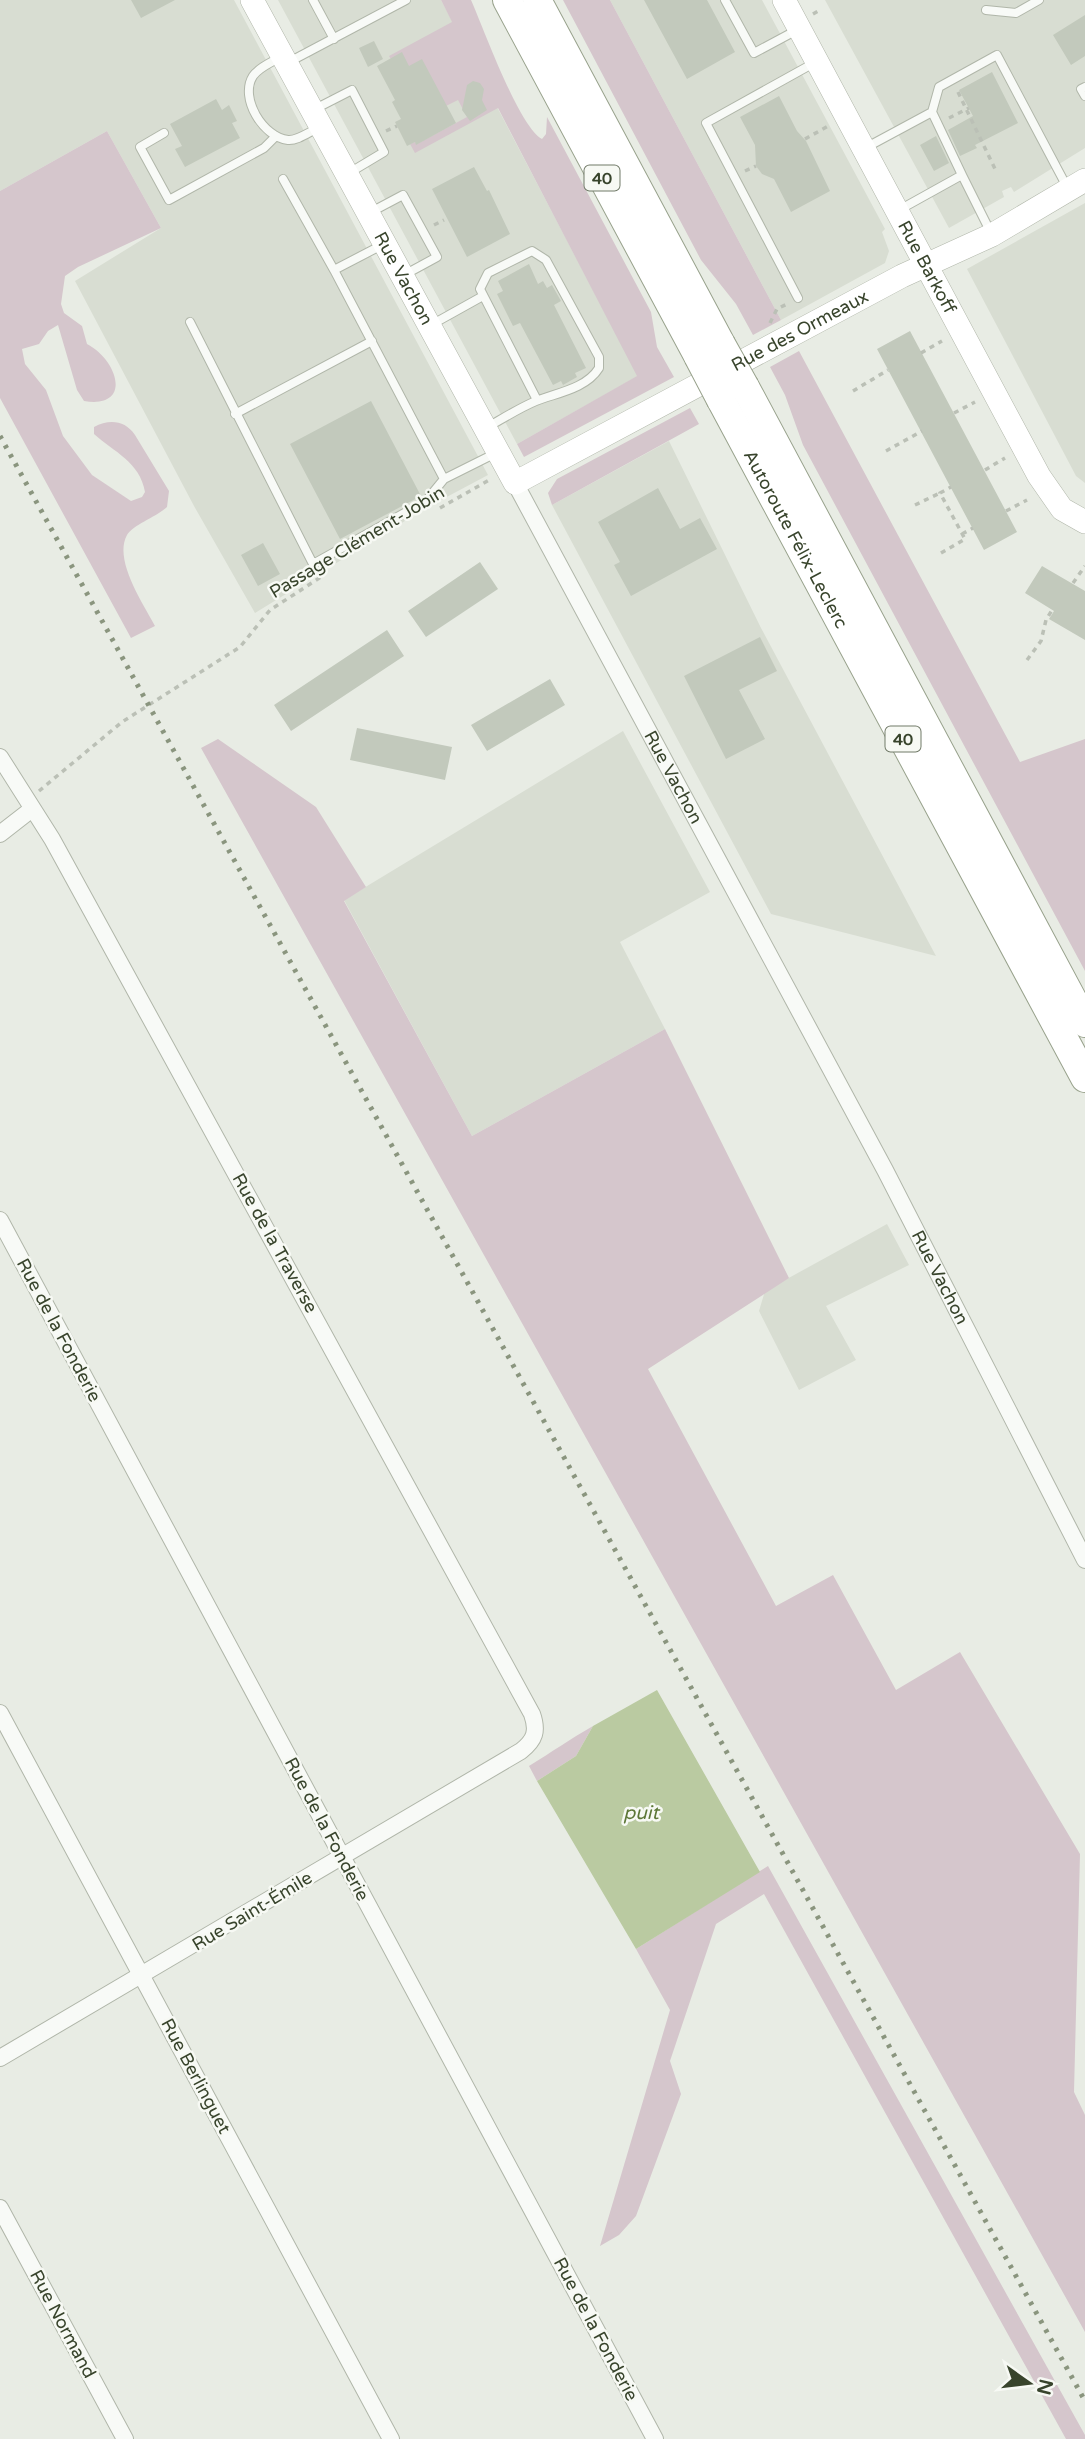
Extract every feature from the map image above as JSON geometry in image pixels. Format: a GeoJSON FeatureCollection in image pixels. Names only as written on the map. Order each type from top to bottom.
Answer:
{"type":"FeatureCollection","features":[{"type":"Feature","properties":{"kind":"highway","name":"Autoroute Félix-Leclerc"},"geometry":{"type":"LineString","coordinates":[[506,0],[710,350]]}},
{"type":"Feature","properties":{"kind":"highway","name":"Autoroute Félix-Leclerc"},"geometry":{"type":"LineString","coordinates":[[537,0],[710,350],[1085,1078]]}},
{"type":"Feature","properties":{"kind":"highway","name":"Autoroute Félix-Leclerc"},"geometry":{"type":"LineString","coordinates":[[733,393],[1085,1023]]}},
{"type":"Feature","properties":{"kind":"street","name":"Rue Vachon"},"geometry":{"type":"LineString","coordinates":[[252,0],[484,430],[496,453],[503,481],[878,1158],[1085,1560]]}},
{"type":"Feature","properties":{"kind":"street","name":"Rue Barkoff"},"geometry":{"type":"LineString","coordinates":[[784,0],[806,21],[817,61],[1049,492],[1062,509],[1085,522]]}},
{"type":"Feature","properties":{"kind":"street","name":"Rue des Ormeaux"},"geometry":{"type":"LineString","coordinates":[[503,481],[926,265],[992,235],[1077,185]]}},
{"type":"Feature","properties":{"kind":"street","name":"Rue de la Traverse"},"geometry":{"type":"LineString","coordinates":[[0,757],[85,899],[526,1702],[535,1722],[535,1736]]}},
{"type":"Feature","properties":{"kind":"street"},"geometry":{"type":"LineString","coordinates":[[0,834],[32,809]]}},
{"type":"Feature","properties":{"kind":"street","name":"Rue de la Fonderie"},"geometry":{"type":"LineString","coordinates":[[0,1220],[655,2439]]}},
{"type":"Feature","properties":{"kind":"street","name":"Rue Berlinguet"},"geometry":{"type":"LineString","coordinates":[[0,1713],[391,2439]]}},
{"type":"Feature","properties":{"kind":"street","name":"Rue Saint-Émile"},"geometry":{"type":"LineString","coordinates":[[0,2058],[521,1751],[535,1736]]}},
{"type":"Feature","properties":{"kind":"street","name":"Rue Normand"},"geometry":{"type":"LineString","coordinates":[[0,2208],[125,2439]]}},
{"type":"Feature","properties":{"kind":"lane"},"geometry":{"type":"LineString","coordinates":[[313,0],[334,39]]}},
{"type":"Feature","properties":{"kind":"lane"},"geometry":{"type":"LineString","coordinates":[[346,174],[384,152],[352,90],[292,140],[276,136],[254,111],[249,90],[256,74],[334,39],[406,0]]}},
{"type":"Feature","properties":{"kind":"lane"},"geometry":{"type":"LineString","coordinates":[[726,0],[754,53],[806,21]]}},
{"type":"Feature","properties":{"kind":"lane"},"geometry":{"type":"LineString","coordinates":[[986,10],[1016,13],[1039,0]]}},
{"type":"Feature","properties":{"kind":"lane"},"geometry":{"type":"LineString","coordinates":[[992,235],[932,112],[939,87],[997,55],[1077,185]]}},
{"type":"Feature","properties":{"kind":"lane"},"geometry":{"type":"LineString","coordinates":[[798,298],[706,123],[817,61]]}},
{"type":"Feature","properties":{"kind":"lane"},"geometry":{"type":"LineString","coordinates":[[1085,87],[1081,89],[1085,96]]}},
{"type":"Feature","properties":{"kind":"lane"},"geometry":{"type":"LineString","coordinates":[[864,149],[932,112]]}},
{"type":"Feature","properties":{"kind":"lane"},"geometry":{"type":"LineString","coordinates":[[164,133],[140,147],[169,200],[264,148],[276,136]]}},
{"type":"Feature","properties":{"kind":"lane"},"geometry":{"type":"LineString","coordinates":[[898,211],[962,175]]}},
{"type":"Feature","properties":{"kind":"lane"},"geometry":{"type":"LineString","coordinates":[[283,179],[444,479]]}},
{"type":"Feature","properties":{"kind":"lane"},"geometry":{"type":"LineString","coordinates":[[367,213],[403,195],[437,257],[401,276]]}},
{"type":"Feature","properties":{"kind":"lane"},"geometry":{"type":"LineString","coordinates":[[334,270],[384,244]]}},
{"type":"Feature","properties":{"kind":"lane"},"geometry":{"type":"LineString","coordinates":[[484,430],[537,400],[556,396],[594,375],[600,365],[599,357],[540,254],[528,252],[488,273],[480,289],[537,400]]}},
{"type":"Feature","properties":{"kind":"lane"},"geometry":{"type":"LineString","coordinates":[[428,327],[483,296]]}},
{"type":"Feature","properties":{"kind":"lane"},"geometry":{"type":"LineString","coordinates":[[190,322],[313,564],[426,501],[444,479],[496,453]]}},
{"type":"Feature","properties":{"kind":"lane"},"geometry":{"type":"LineString","coordinates":[[235,414],[372,341]]}},
{"type":"Feature","properties":{"kind":"path"},"geometry":{"type":"LineString","coordinates":[[806,21],[820,9]]}},
{"type":"Feature","properties":{"kind":"path"},"geometry":{"type":"LineString","coordinates":[[955,88],[995,169]]}},
{"type":"Feature","properties":{"kind":"path"},"geometry":{"type":"LineString","coordinates":[[938,125],[967,108]]}},
{"type":"Feature","properties":{"kind":"path"},"geometry":{"type":"LineString","coordinates":[[805,139],[829,126]]}},
{"type":"Feature","properties":{"kind":"path"},"geometry":{"type":"LineString","coordinates":[[921,353],[942,341]]}},
{"type":"Feature","properties":{"kind":"path"},"geometry":{"type":"LineString","coordinates":[[853,391],[888,370]]}},
{"type":"Feature","properties":{"kind":"path"},"geometry":{"type":"LineString","coordinates":[[954,413],[975,402]]}},
{"type":"Feature","properties":{"kind":"path"},"geometry":{"type":"LineString","coordinates":[[886,451],[922,431]]}},
{"type":"Feature","properties":{"kind":"path"},"geometry":{"type":"LineString","coordinates":[[985,470],[1005,458]]}},
{"type":"Feature","properties":{"kind":"path","name":"Passage Clément-Jobin"},"geometry":{"type":"LineString","coordinates":[[432,512],[503,481]]}},
{"type":"Feature","properties":{"kind":"path"},"geometry":{"type":"LineString","coordinates":[[915,505],[951,487]]}},
{"type":"Feature","properties":{"kind":"path"},"geometry":{"type":"LineString","coordinates":[[940,493],[965,539],[941,553]]}},
{"type":"Feature","properties":{"kind":"path"},"geometry":{"type":"LineString","coordinates":[[1006,511],[1027,499]]}},
{"type":"Feature","properties":{"kind":"path"},"geometry":{"type":"LineString","coordinates":[[962,534],[973,528]]}},
{"type":"Feature","properties":{"kind":"path"},"geometry":{"type":"LineString","coordinates":[[1073,583],[1085,566]]}},
{"type":"Feature","properties":{"kind":"path","name":"Passage Clément-Jobin"},"geometry":{"type":"LineString","coordinates":[[43,789],[122,722],[240,647],[270,610],[326,574]]}},
{"type":"Feature","properties":{"kind":"path"},"geometry":{"type":"LineString","coordinates":[[1027,660],[1041,641],[1052,610]]}},
{"type":"Feature","properties":{"kind":"shaded area"},"geometry":{"type":"Polygon","coordinates":[[[0,0],[234,0],[488,475],[426,508],[255,613],[194,506],[75,281],[161,228],[107,131],[0,191],[0,0]]]}},
{"type":"Feature","properties":{"kind":"shaded area"},"geometry":{"type":"Polygon","coordinates":[[[278,0],[441,0],[638,376],[517,444],[278,0]]]}},
{"type":"Feature","properties":{"kind":"shaded area"},"geometry":{"type":"Polygon","coordinates":[[[441,0],[471,0],[512,97],[542,139],[546,134],[547,117],[651,312],[657,347],[674,377],[524,457],[517,444],[637,376],[498,108],[415,153],[410,144],[417,144],[467,117],[458,100],[446,106],[399,72],[389,56],[452,22],[441,0]]]}},
{"type":"Feature","properties":{"kind":"shaded area"},"geometry":{"type":"Polygon","coordinates":[[[563,0],[610,0],[781,320],[753,335],[736,304],[701,260],[563,0]]]}},
{"type":"Feature","properties":{"kind":"shaded area"},"geometry":{"type":"Polygon","coordinates":[[[610,0],[762,0],[885,229],[882,232],[889,251],[885,263],[781,320],[610,0]]]}},
{"type":"Feature","properties":{"kind":"shaded area"},"geometry":{"type":"Polygon","coordinates":[[[825,0],[1085,0],[1085,148],[1014,192],[1011,187],[1002,191],[1004,197],[949,228],[825,0]]]}},
{"type":"Feature","properties":{"kind":"shaded area"},"geometry":{"type":"Polygon","coordinates":[[[107,131],[161,228],[78,267],[65,276],[61,304],[64,313],[82,326],[87,344],[98,351],[113,371],[115,391],[110,398],[99,402],[84,401],[77,390],[58,325],[48,331],[39,344],[22,349],[25,364],[46,390],[63,436],[92,475],[131,501],[142,497],[145,492],[132,465],[94,434],[94,427],[116,422],[126,426],[135,435],[169,491],[167,507],[130,531],[124,545],[127,569],[155,626],[131,638],[0,398],[0,191],[107,131]]]}},
{"type":"Feature","properties":{"kind":"shaded area"},"geometry":{"type":"Polygon","coordinates":[[[1085,203],[1085,483],[1076,476],[967,269],[1085,203]]]}},
{"type":"Feature","properties":{"kind":"shaded area"},"geometry":{"type":"Polygon","coordinates":[[[799,351],[1020,762],[1085,739],[1085,971],[803,445],[785,395],[770,367],[799,351]]]}},
{"type":"Feature","properties":{"kind":"shaded area"},"geometry":{"type":"Polygon","coordinates":[[[690,408],[699,424],[552,505],[548,493],[557,479],[690,408]]]}},
{"type":"Feature","properties":{"kind":"shaded area"},"geometry":{"type":"Polygon","coordinates":[[[669,441],[761,628],[936,956],[771,914],[552,505],[669,441]]]}},
{"type":"Feature","properties":{"kind":"shaded area"},"geometry":{"type":"Polygon","coordinates":[[[623,731],[710,892],[620,942],[665,1029],[472,1136],[344,900],[623,731]]]}},
{"type":"Feature","properties":{"kind":"shaded area"},"geometry":{"type":"Polygon","coordinates":[[[218,739],[316,807],[366,887],[344,901],[472,1136],[665,1029],[789,1278],[648,1369],[776,1606],[833,1575],[896,1690],[960,1652],[1080,1854],[1074,2092],[1085,2115],[1085,2332],[201,748],[218,739]]]}},
{"type":"Feature","properties":{"kind":"shaded area"},"geometry":{"type":"Polygon","coordinates":[[[887,1224],[909,1265],[826,1306],[856,1360],[799,1390],[759,1311],[765,1291],[887,1224]]]}},
{"type":"Feature","properties":{"kind":"shaded area"},"geometry":{"type":"Polygon","coordinates":[[[593,1726],[576,1756],[537,1781],[529,1766],[593,1726]]]}},
{"type":"Feature","properties":{"kind":"shaded area"},"geometry":{"type":"Polygon","coordinates":[[[768,1866],[1085,2439],[1066,2439],[764,1894],[716,1924],[670,2061],[681,2094],[636,2216],[619,2235],[600,2246],[670,2010],[636,1949],[768,1866]]]}},
{"type":"Feature","properties":{"kind":"water","name":"puit"},"geometry":{"type":"Polygon","coordinates":[[[657,1690],[760,1872],[636,1949],[537,1781],[576,1756],[593,1726],[657,1690]]]}},
{"type":"Feature","properties":{"kind":"building"},"geometry":{"type":"Polygon","coordinates":[[[131,0],[175,0],[141,18],[131,0]]]}},
{"type":"Feature","properties":{"kind":"building"},"geometry":{"type":"Polygon","coordinates":[[[644,0],[707,0],[735,52],[687,79],[644,0]]]}},
{"type":"Feature","properties":{"kind":"building"},"geometry":{"type":"Polygon","coordinates":[[[1085,15],[1085,56],[1071,65],[1053,35],[1085,15]]]}},
{"type":"Feature","properties":{"kind":"building"},"geometry":{"type":"Polygon","coordinates":[[[374,41],[383,59],[368,67],[359,48],[374,41]]]}},
{"type":"Feature","properties":{"kind":"building"},"geometry":{"type":"Polygon","coordinates":[[[402,52],[409,66],[422,59],[456,123],[416,145],[415,142],[407,146],[395,122],[401,119],[392,102],[395,100],[377,66],[402,52]]]}},
{"type":"Feature","properties":{"kind":"building"},"geometry":{"type":"Polygon","coordinates":[[[992,72],[1018,123],[975,145],[977,148],[960,156],[948,130],[973,116],[959,90],[992,72]]]}},
{"type":"Feature","properties":{"kind":"building"},"geometry":{"type":"Polygon","coordinates":[[[473,81],[480,83],[484,89],[482,100],[487,110],[470,121],[462,110],[467,85],[473,81]]]}},
{"type":"Feature","properties":{"kind":"building"},"geometry":{"type":"Polygon","coordinates":[[[779,96],[797,131],[806,141],[830,191],[791,212],[774,179],[762,174],[756,166],[755,145],[740,117],[779,96]]]}},
{"type":"Feature","properties":{"kind":"building"},"geometry":{"type":"Polygon","coordinates":[[[216,99],[222,110],[229,105],[237,121],[232,123],[240,138],[185,167],[175,149],[182,146],[170,124],[216,99]]]}},
{"type":"Feature","properties":{"kind":"building"},"geometry":{"type":"Polygon","coordinates":[[[936,136],[949,163],[934,171],[920,145],[936,136]]]}},
{"type":"Feature","properties":{"kind":"building"},"geometry":{"type":"Polygon","coordinates":[[[474,167],[487,191],[489,190],[510,234],[467,257],[432,189],[474,167]]]}},
{"type":"Feature","properties":{"kind":"building"},"geometry":{"type":"Polygon","coordinates":[[[529,264],[538,284],[543,281],[547,288],[552,285],[561,301],[554,305],[586,368],[575,373],[577,377],[563,385],[561,381],[553,385],[520,323],[513,326],[497,294],[503,291],[498,281],[529,264]]]}},
{"type":"Feature","properties":{"kind":"building"},"geometry":{"type":"Polygon","coordinates":[[[910,331],[1017,532],[984,550],[877,349],[910,331]]]}},
{"type":"Feature","properties":{"kind":"building"},"geometry":{"type":"Polygon","coordinates":[[[371,401],[421,496],[340,539],[290,444],[371,401]]]}},
{"type":"Feature","properties":{"kind":"building"},"geometry":{"type":"Polygon","coordinates":[[[658,488],[680,529],[700,518],[717,549],[631,596],[614,565],[620,562],[598,522],[658,488]]]}},
{"type":"Feature","properties":{"kind":"building"},"geometry":{"type":"Polygon","coordinates":[[[263,543],[280,574],[258,586],[241,555],[263,543]]]}},
{"type":"Feature","properties":{"kind":"building"},"geometry":{"type":"Polygon","coordinates":[[[480,562],[498,589],[426,637],[408,611],[480,562]]]}},
{"type":"Feature","properties":{"kind":"building"},"geometry":{"type":"Polygon","coordinates":[[[1042,566],[1085,591],[1085,640],[1049,619],[1054,611],[1025,593],[1042,566]]]}},
{"type":"Feature","properties":{"kind":"building"},"geometry":{"type":"Polygon","coordinates":[[[387,630],[404,656],[291,731],[274,705],[387,630]]]}},
{"type":"Feature","properties":{"kind":"building"},"geometry":{"type":"Polygon","coordinates":[[[760,637],[777,671],[739,690],[765,739],[726,759],[684,676],[760,637]]]}},
{"type":"Feature","properties":{"kind":"building"},"geometry":{"type":"Polygon","coordinates":[[[550,679],[565,705],[487,751],[471,725],[550,679]]]}},
{"type":"Feature","properties":{"kind":"building"},"geometry":{"type":"Polygon","coordinates":[[[357,728],[452,747],[445,780],[350,760],[357,728]]]}},
{"type":"Feature","properties":{"kind":"railway"},"geometry":{"type":"LineString","coordinates":[[0,436],[1085,2401]]}}]}
